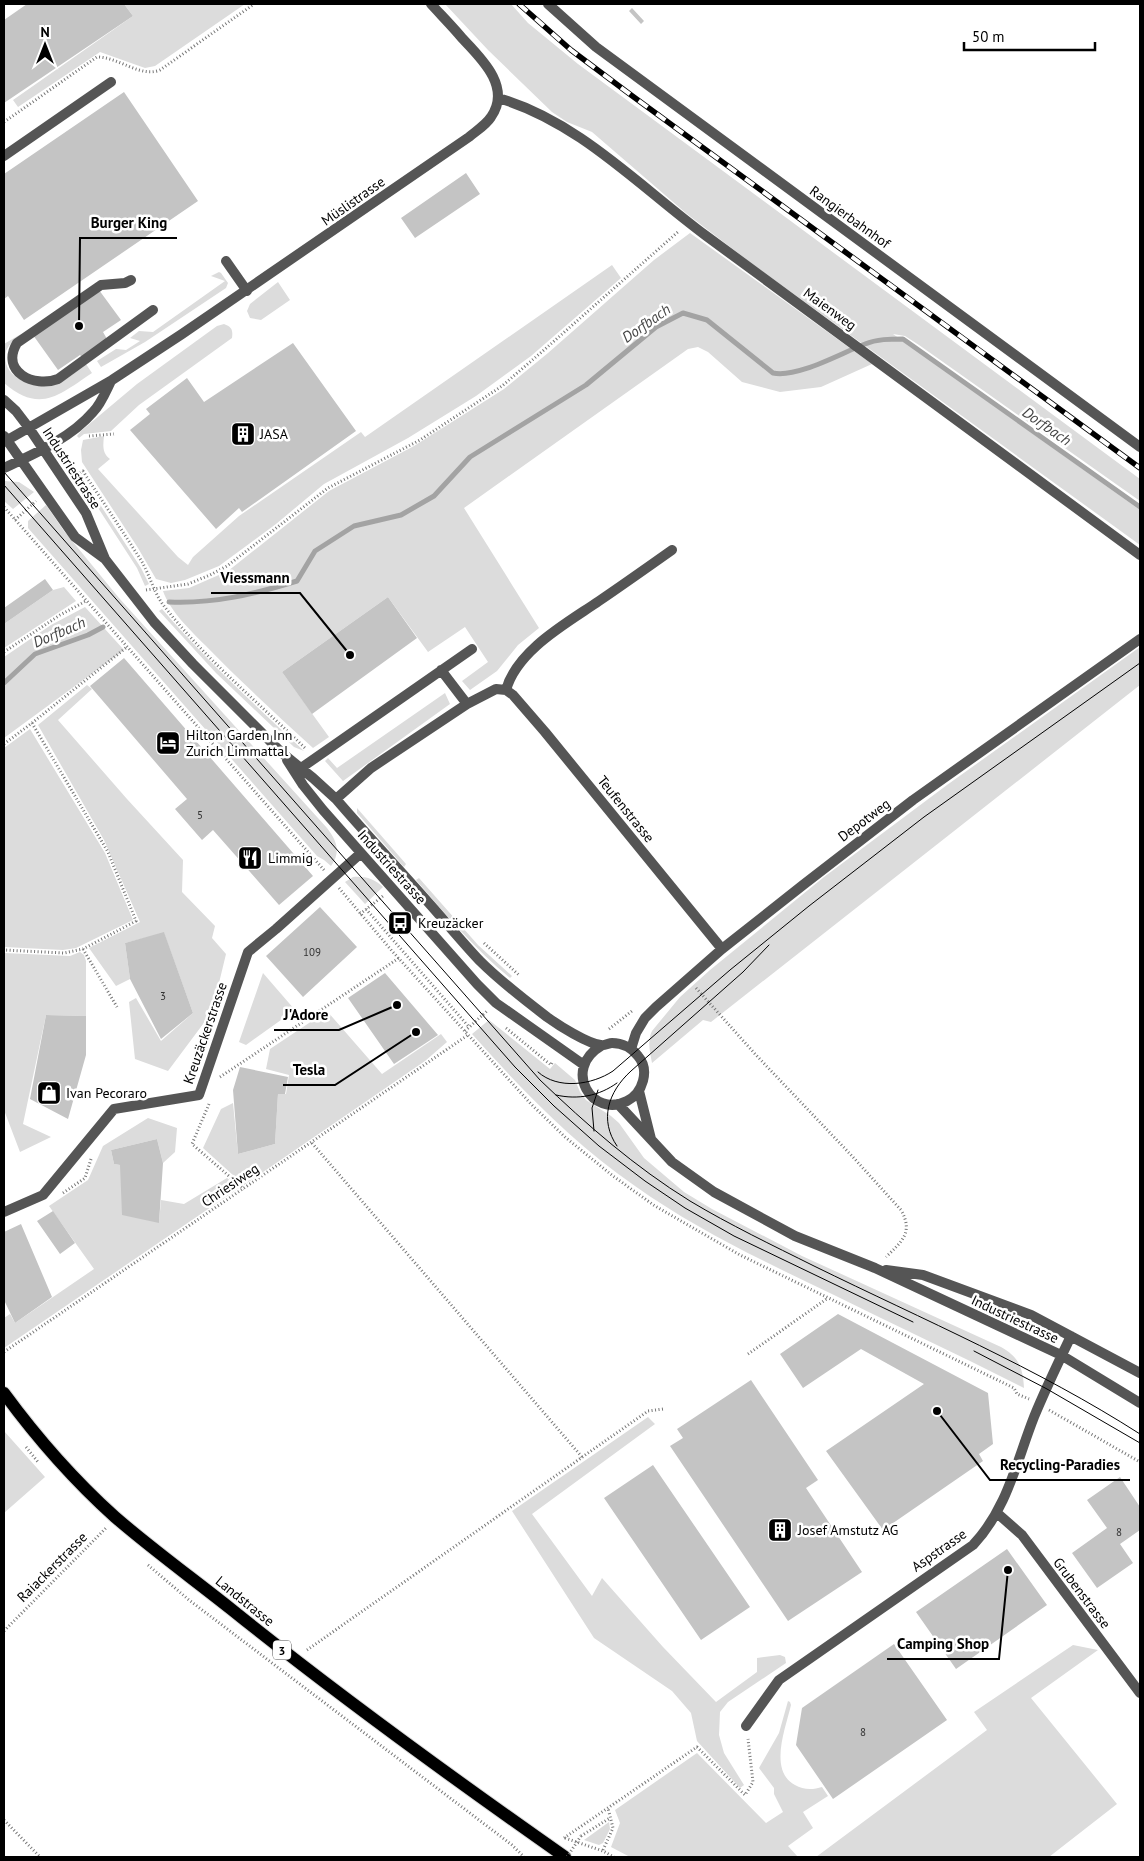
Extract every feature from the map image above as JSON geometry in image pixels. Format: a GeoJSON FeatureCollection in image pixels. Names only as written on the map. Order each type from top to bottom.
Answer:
{"type":"FeatureCollection","features":[{"type":"Feature","properties":{"kind":"main road","name":"Landstrasse"},"geometry":{"type":"LineString","coordinates":[[4,1393],[44,1444],[82,1486],[116,1518],[295,1660],[445,1773],[566,1857]]}},
{"type":"Feature","properties":{"kind":"street"},"geometry":{"type":"LineString","coordinates":[[431,4],[488,68],[496,82],[498,98]]}},
{"type":"Feature","properties":{"kind":"street","name":"Rangierbahnhof"},"geometry":{"type":"LineString","coordinates":[[548,4],[596,47],[644,83],[1140,446]]}},
{"type":"Feature","properties":{"kind":"street"},"geometry":{"type":"LineString","coordinates":[[4,156],[111,82]]}},
{"type":"Feature","properties":{"kind":"street","name":"Maienweg"},"geometry":{"type":"LineString","coordinates":[[498,98],[536,111],[587,143],[688,222],[1140,555]]}},
{"type":"Feature","properties":{"kind":"street","name":"Müslistrasse"},"geometry":{"type":"LineString","coordinates":[[5,440],[112,380],[247,291],[469,137],[491,117],[498,98]]}},
{"type":"Feature","properties":{"kind":"street"},"geometry":{"type":"LineString","coordinates":[[226,261],[247,291]]}},
{"type":"Feature","properties":{"kind":"street"},"geometry":{"type":"LineString","coordinates":[[131,280],[125,283],[101,286],[16,343],[9,356],[14,371],[22,378],[29,380],[52,381],[58,379],[153,310]]}},
{"type":"Feature","properties":{"kind":"street","name":"Müslistrasse"},"geometry":{"type":"LineString","coordinates":[[4,468],[22,460],[66,434],[94,412],[112,380]]}},
{"type":"Feature","properties":{"kind":"street","name":"Industriestrasse"},"geometry":{"type":"LineString","coordinates":[[4,400],[16,411],[43,448],[86,513],[105,559],[154,622],[282,753],[336,799],[481,962],[548,1018],[568,1031],[601,1046],[617,1044],[631,1049]]}},
{"type":"Feature","properties":{"kind":"street","name":"Industriestrasse"},"geometry":{"type":"LineString","coordinates":[[5,440],[22,460],[75,538],[105,559]]}},
{"type":"Feature","properties":{"kind":"street"},"geometry":{"type":"LineString","coordinates":[[336,799],[371,768],[467,704],[489,692],[504,689],[520,663],[545,638],[672,550]]}},
{"type":"Feature","properties":{"kind":"street","name":"Depotweg"},"geometry":{"type":"LineString","coordinates":[[631,1049],[636,1033],[645,1018],[722,949],[913,800],[1140,639]]}},
{"type":"Feature","properties":{"kind":"street"},"geometry":{"type":"LineString","coordinates":[[301,768],[472,649]]}},
{"type":"Feature","properties":{"kind":"street"},"geometry":{"type":"LineString","coordinates":[[441,670],[467,704]]}},
{"type":"Feature","properties":{"kind":"street","name":"Teufenstrasse"},"geometry":{"type":"LineString","coordinates":[[504,689],[513,695],[545,732],[722,949]]}},
{"type":"Feature","properties":{"kind":"street","name":"Industriestrasse"},"geometry":{"type":"LineString","coordinates":[[282,753],[303,785],[360,853],[477,984],[496,1003],[584,1065]]}},
{"type":"Feature","properties":{"kind":"street","name":"Kreuzäckerstrasse"},"geometry":{"type":"LineString","coordinates":[[4,1212],[43,1195],[114,1109],[199,1095],[248,952],[360,853]]}},
{"type":"Feature","properties":{"kind":"street"},"geometry":{"type":"LineString","coordinates":[[601,1046],[593,1050],[584,1065],[584,1083],[591,1096],[601,1102],[618,1104],[627,1102],[639,1091],[644,1079],[643,1066],[639,1057],[631,1049]]}},
{"type":"Feature","properties":{"kind":"street"},"geometry":{"type":"LineString","coordinates":[[639,1091],[652,1142]]}},
{"type":"Feature","properties":{"kind":"street","name":"Industriestrasse"},"geometry":{"type":"LineString","coordinates":[[618,1104],[672,1162],[692,1178],[729,1200],[795,1236],[875,1268],[1061,1355],[1140,1404]]}},
{"type":"Feature","properties":{"kind":"street","name":"Industriestrasse"},"geometry":{"type":"LineString","coordinates":[[875,1268],[923,1275],[1031,1315],[1140,1373]]}},
{"type":"Feature","properties":{"kind":"street","name":"Aspstrasse"},"geometry":{"type":"LineString","coordinates":[[746,1726],[779,1680],[973,1545],[987,1530],[998,1513],[1034,1417],[1070,1336]]}},
{"type":"Feature","properties":{"kind":"street","name":"Grubenstrasse"},"geometry":{"type":"LineString","coordinates":[[998,1513],[1022,1535],[1140,1693]]}},
{"type":"Feature","properties":{"kind":"path"},"geometry":{"type":"LineString","coordinates":[[4,122],[98,57],[107,57],[144,71],[154,72],[160,70],[254,4]]}},
{"type":"Feature","properties":{"kind":"path"},"geometry":{"type":"LineString","coordinates":[[132,594],[188,584],[227,566],[328,488],[420,440],[502,386],[688,222]]}},
{"type":"Feature","properties":{"kind":"path"},"geometry":{"type":"LineString","coordinates":[[82,438],[114,434]]}},
{"type":"Feature","properties":{"kind":"path"},"geometry":{"type":"LineString","coordinates":[[83,471],[143,564],[155,590],[170,613],[231,678],[316,758]]}},
{"type":"Feature","properties":{"kind":"path"},"geometry":{"type":"LineString","coordinates":[[4,507],[324,871]]}},
{"type":"Feature","properties":{"kind":"path"},"geometry":{"type":"LineString","coordinates":[[4,652],[60,615],[86,601]]}},
{"type":"Feature","properties":{"kind":"path"},"geometry":{"type":"LineString","coordinates":[[4,744],[128,648]]}},
{"type":"Feature","properties":{"kind":"path"},"geometry":{"type":"LineString","coordinates":[[4,950],[64,953],[83,949],[136,921],[108,852],[32,723]]}},
{"type":"Feature","properties":{"kind":"path"},"geometry":{"type":"LineString","coordinates":[[338,887],[399,958],[531,1104],[565,1137],[612,1176],[655,1206],[740,1255],[1014,1388],[1017,1394],[1023,1396]]}},
{"type":"Feature","properties":{"kind":"path"},"geometry":{"type":"LineString","coordinates":[[366,909],[379,921],[462,1016],[469,1027]]}},
{"type":"Feature","properties":{"kind":"path"},"geometry":{"type":"LineString","coordinates":[[482,941],[523,979]]}},
{"type":"Feature","properties":{"kind":"path"},"geometry":{"type":"LineString","coordinates":[[83,949],[117,1007]]}},
{"type":"Feature","properties":{"kind":"path"},"geometry":{"type":"LineString","coordinates":[[217,1084],[220,1077],[399,958]]}},
{"type":"Feature","properties":{"kind":"path"},"geometry":{"type":"LineString","coordinates":[[688,979],[710,1001],[756,1055],[852,1156],[906,1218],[907,1230],[900,1244],[875,1268]]}},
{"type":"Feature","properties":{"kind":"path"},"geometry":{"type":"LineString","coordinates":[[607,1031],[639,1005]]}},
{"type":"Feature","properties":{"kind":"path","name":"Chriesiweg"},"geometry":{"type":"LineString","coordinates":[[4,1352],[468,1035]]}},
{"type":"Feature","properties":{"kind":"path"},"geometry":{"type":"LineString","coordinates":[[212,1099],[192,1144],[244,1189]]}},
{"type":"Feature","properties":{"kind":"path"},"geometry":{"type":"LineString","coordinates":[[199,1108],[209,1106]]}},
{"type":"Feature","properties":{"kind":"path"},"geometry":{"type":"LineString","coordinates":[[312,1143],[582,1457]]}},
{"type":"Feature","properties":{"kind":"path"},"geometry":{"type":"LineString","coordinates":[[62,1194],[85,1178],[94,1151]]}},
{"type":"Feature","properties":{"kind":"path"},"geometry":{"type":"LineString","coordinates":[[748,1354],[828,1298]]}},
{"type":"Feature","properties":{"kind":"path"},"geometry":{"type":"LineString","coordinates":[[295,1660],[648,1411],[663,1409]]}},
{"type":"Feature","properties":{"kind":"path"},"geometry":{"type":"LineString","coordinates":[[1060,1416],[1140,1462]]}},
{"type":"Feature","properties":{"kind":"path","name":"Raiackerstrasse"},"geometry":{"type":"LineString","coordinates":[[4,1631],[116,1518]]}},
{"type":"Feature","properties":{"kind":"path"},"geometry":{"type":"LineString","coordinates":[[614,1857],[603,1851],[564,1838],[697,1747],[746,1795],[753,1782],[746,1726]]}},
{"type":"Feature","properties":{"kind":"path"},"geometry":{"type":"LineString","coordinates":[[603,1851],[612,1828],[608,1808]]}},
{"type":"Feature","properties":{"kind":"path"},"geometry":{"type":"LineString","coordinates":[[566,1857],[581,1836],[610,1818]]}},
{"type":"Feature","properties":{"kind":"path"},"geometry":{"type":"LineString","coordinates":[[4,1820],[40,1857]]}},
{"type":"Feature","properties":{"kind":"shaded area"},"geometry":{"type":"Polygon","coordinates":[[[124,4],[245,4],[155,66],[145,68],[100,52],[18,107],[13,100],[133,16],[124,4]]]}},
{"type":"Feature","properties":{"kind":"shaded area"},"geometry":{"type":"Polygon","coordinates":[[[445,4],[511,4],[528,23],[578,64],[1140,479],[1140,501],[919,345],[905,336],[893,334],[1140,510],[1140,545],[755,266],[687,214],[592,132],[567,122],[552,112],[488,50],[445,4]]]}},
{"type":"Feature","properties":{"kind":"shaded area"},"geometry":{"type":"Polygon","coordinates":[[[690,233],[872,364],[821,387],[780,392],[742,382],[708,352],[698,347],[688,349],[464,508],[539,628],[518,645],[497,671],[470,690],[462,681],[488,662],[465,627],[428,652],[388,597],[282,672],[329,737],[313,748],[231,672],[175,613],[163,591],[189,588],[228,571],[329,491],[414,446],[504,389],[654,260],[690,233]]]}},
{"type":"Feature","properties":{"kind":"shaded area"},"geometry":{"type":"Polygon","coordinates":[[[612,265],[621,278],[531,356],[476,396],[408,438],[324,484],[276,524],[219,566],[185,580],[171,583],[156,579],[82,462],[81,450],[83,440],[104,436],[104,451],[110,459],[98,469],[178,557],[188,565],[193,557],[239,516],[361,432],[365,437],[612,265]]]}},
{"type":"Feature","properties":{"kind":"shaded area"},"geometry":{"type":"Polygon","coordinates":[[[219,272],[228,283],[226,288],[145,342],[101,367],[97,361],[116,349],[126,350],[140,341],[130,338],[139,331],[153,332],[225,281],[211,276],[219,272]]]}},
{"type":"Feature","properties":{"kind":"shaded area"},"geometry":{"type":"Polygon","coordinates":[[[278,282],[290,300],[261,320],[250,318],[247,311],[250,304],[278,282]]]}},
{"type":"Feature","properties":{"kind":"shaded area"},"geometry":{"type":"Polygon","coordinates":[[[224,324],[231,329],[232,338],[139,405],[111,431],[84,434],[79,438],[77,436],[137,384],[217,326],[224,324]]]}},
{"type":"Feature","properties":{"kind":"shaded area"},"geometry":{"type":"Polygon","coordinates":[[[21,334],[6,351],[8,369],[20,380],[37,385],[53,385],[86,364],[92,373],[59,394],[49,398],[28,398],[17,392],[4,383],[4,344],[21,334]]]}},
{"type":"Feature","properties":{"kind":"shaded area"},"geometry":{"type":"Polygon","coordinates":[[[83,478],[141,568],[149,584],[145,586],[137,568],[80,480],[83,478]]]}},
{"type":"Feature","properties":{"kind":"shaded area"},"geometry":{"type":"Polygon","coordinates":[[[4,481],[19,482],[34,492],[13,509],[4,501],[4,481]]]}},
{"type":"Feature","properties":{"kind":"shaded area"},"geometry":{"type":"Polygon","coordinates":[[[46,505],[64,531],[119,598],[327,828],[337,847],[336,856],[331,866],[317,856],[28,528],[28,521],[46,505]]]}},
{"type":"Feature","properties":{"kind":"shaded area"},"geometry":{"type":"Polygon","coordinates":[[[64,587],[76,601],[4,648],[4,624],[53,590],[64,587]]]}},
{"type":"Feature","properties":{"kind":"shaded area"},"geometry":{"type":"Polygon","coordinates":[[[85,607],[124,650],[4,738],[4,657],[51,625],[85,607]]]}},
{"type":"Feature","properties":{"kind":"shaded area"},"geometry":{"type":"Polygon","coordinates":[[[162,609],[213,664],[304,751],[294,747],[216,673],[159,611],[162,609]]]}},
{"type":"Feature","properties":{"kind":"shaded area"},"geometry":{"type":"Polygon","coordinates":[[[1140,647],[1140,685],[711,1022],[703,1020],[652,1063],[649,1043],[652,1031],[680,997],[710,970],[824,877],[947,785],[1140,647]]]}},
{"type":"Feature","properties":{"kind":"shaded area"},"geometry":{"type":"Polygon","coordinates":[[[87,685],[92,689],[58,720],[183,860],[182,892],[215,926],[212,938],[226,954],[212,1012],[168,1071],[135,1059],[129,1002],[136,998],[161,1041],[193,1013],[164,933],[125,943],[130,979],[116,986],[89,948],[140,922],[104,840],[38,725],[87,685]]]}},
{"type":"Feature","properties":{"kind":"shaded area"},"geometry":{"type":"Polygon","coordinates":[[[445,693],[450,704],[343,781],[325,761],[328,758],[337,768],[445,693]]]}},
{"type":"Feature","properties":{"kind":"shaded area"},"geometry":{"type":"Polygon","coordinates":[[[30,729],[105,853],[133,920],[76,948],[63,950],[4,947],[4,748],[30,729]]]}},
{"type":"Feature","properties":{"kind":"shaded area"},"geometry":{"type":"Polygon","coordinates":[[[357,808],[406,864],[404,867],[357,813],[357,808]]]}},
{"type":"Feature","properties":{"kind":"shaded area"},"geometry":{"type":"Polygon","coordinates":[[[353,877],[370,879],[383,887],[365,904],[345,882],[353,877]]]}},
{"type":"Feature","properties":{"kind":"shaded area"},"geometry":{"type":"Polygon","coordinates":[[[419,878],[478,945],[512,976],[510,978],[450,919],[416,880],[419,878]]]}},
{"type":"Feature","properties":{"kind":"shaded area"},"geometry":{"type":"Polygon","coordinates":[[[80,952],[84,955],[86,961],[86,1016],[46,1015],[23,1124],[51,1137],[20,1152],[4,1110],[4,953],[70,956],[80,952]]]}},
{"type":"Feature","properties":{"kind":"shaded area"},"geometry":{"type":"Polygon","coordinates":[[[263,973],[295,1010],[246,1045],[239,1042],[263,973]]]}},
{"type":"Feature","properties":{"kind":"shaded area"},"geometry":{"type":"Polygon","coordinates":[[[327,1011],[382,1074],[441,1034],[447,1042],[425,1061],[244,1185],[203,1148],[221,1109],[233,1103],[238,1154],[275,1144],[278,1094],[286,1094],[289,1075],[266,1069],[270,1049],[327,1011]]]}},
{"type":"Feature","properties":{"kind":"shaded area"},"geometry":{"type":"Polygon","coordinates":[[[489,1020],[550,1069],[555,1063],[575,1080],[586,1100],[619,1123],[644,1158],[684,1192],[712,1209],[802,1256],[1001,1347],[1012,1355],[1019,1364],[1023,1375],[1024,1388],[732,1245],[683,1217],[635,1186],[569,1134],[509,1075],[472,1034],[489,1020]]]}},
{"type":"Feature","properties":{"kind":"shaded area"},"geometry":{"type":"Polygon","coordinates":[[[148,1118],[177,1128],[175,1152],[163,1163],[157,1139],[111,1150],[114,1164],[120,1165],[159,1223],[161,1200],[184,1204],[227,1178],[239,1188],[4,1348],[4,1318],[10,1314],[15,1323],[94,1269],[49,1206],[88,1180],[103,1146],[148,1118]]]}},
{"type":"Feature","properties":{"kind":"shaded area"},"geometry":{"type":"Polygon","coordinates":[[[648,1417],[655,1424],[532,1514],[592,1596],[602,1578],[663,1647],[716,1702],[757,1672],[757,1658],[780,1655],[785,1657],[786,1663],[728,1702],[720,1712],[719,1735],[724,1753],[744,1785],[740,1788],[697,1741],[691,1713],[672,1691],[594,1638],[512,1511],[648,1417]]]}},
{"type":"Feature","properties":{"kind":"shaded area"},"geometry":{"type":"Polygon","coordinates":[[[4,1431],[45,1477],[4,1513],[4,1431]]]}},
{"type":"Feature","properties":{"kind":"shaded area"},"geometry":{"type":"Polygon","coordinates":[[[1073,1645],[1098,1650],[1031,1698],[1117,1804],[1049,1857],[816,1857],[987,1730],[974,1712],[1073,1645]]]}},
{"type":"Feature","properties":{"kind":"shaded area"},"geometry":{"type":"Polygon","coordinates":[[[788,1701],[791,1705],[781,1748],[782,1770],[795,1785],[808,1789],[822,1787],[828,1796],[803,1812],[813,1828],[788,1846],[798,1857],[630,1857],[611,1847],[620,1823],[615,1810],[697,1753],[766,1823],[783,1812],[774,1794],[774,1788],[759,1768],[779,1733],[788,1701]]]}},
{"type":"Feature","properties":{"kind":"shaded area"},"geometry":{"type":"Polygon","coordinates":[[[609,1822],[610,1829],[603,1843],[599,1845],[584,1840],[609,1822]]]}},
{"type":"Feature","properties":{"kind":"building"},"geometry":{"type":"Polygon","coordinates":[[[27,4],[124,4],[133,16],[4,103],[4,20],[27,4]]]}},
{"type":"Feature","properties":{"kind":"building"},"geometry":{"type":"Polygon","coordinates":[[[632,8],[644,21],[641,24],[629,11],[632,8]]]}},
{"type":"Feature","properties":{"kind":"building"},"geometry":{"type":"Polygon","coordinates":[[[124,92],[198,201],[24,320],[8,296],[4,299],[4,174],[124,92]]]}},
{"type":"Feature","properties":{"kind":"building"},"geometry":{"type":"Polygon","coordinates":[[[466,173],[480,194],[415,238],[401,218],[466,173]]]}},
{"type":"Feature","properties":{"kind":"building"},"geometry":{"type":"Polygon","coordinates":[[[99,290],[121,320],[103,332],[107,339],[82,357],[80,355],[58,370],[33,335],[99,290]]]}},
{"type":"Feature","properties":{"kind":"building","name":"JASA"},"geometry":{"type":"Polygon","coordinates":[[[293,343],[356,431],[242,512],[239,508],[216,529],[130,430],[150,414],[146,409],[187,378],[204,402],[293,343]]]}},
{"type":"Feature","properties":{"kind":"building"},"geometry":{"type":"Polygon","coordinates":[[[45,579],[53,590],[4,624],[4,608],[45,579]]]}},
{"type":"Feature","properties":{"kind":"building"},"geometry":{"type":"Polygon","coordinates":[[[388,597],[417,638],[312,714],[282,672],[388,597]]]}},
{"type":"Feature","properties":{"kind":"building","name":"Hilton Garden Inn Zurich Limmattal"},"geometry":{"type":"Polygon","coordinates":[[[124,658],[313,876],[279,905],[213,830],[202,840],[175,809],[187,799],[90,686],[124,658]]]}},
{"type":"Feature","properties":{"kind":"building"},"geometry":{"type":"Polygon","coordinates":[[[320,907],[357,947],[303,997],[266,956],[320,907]]]}},
{"type":"Feature","properties":{"kind":"building"},"geometry":{"type":"Polygon","coordinates":[[[164,932],[193,1013],[161,1039],[130,979],[125,943],[164,932]]]}},
{"type":"Feature","properties":{"kind":"building"},"geometry":{"type":"Polygon","coordinates":[[[385,973],[438,1035],[394,1064],[348,998],[385,973]]]}},
{"type":"Feature","properties":{"kind":"building"},"geometry":{"type":"Polygon","coordinates":[[[46,1015],[86,1016],[86,1055],[68,1119],[30,1099],[46,1015]]]}},
{"type":"Feature","properties":{"kind":"building"},"geometry":{"type":"Polygon","coordinates":[[[240,1067],[288,1077],[285,1094],[278,1094],[275,1144],[238,1154],[233,1090],[240,1067]]]}},
{"type":"Feature","properties":{"kind":"building"},"geometry":{"type":"Polygon","coordinates":[[[157,1139],[163,1163],[159,1223],[122,1215],[120,1165],[114,1164],[111,1150],[157,1139]]]}},
{"type":"Feature","properties":{"kind":"building"},"geometry":{"type":"Polygon","coordinates":[[[53,1211],[75,1243],[60,1254],[37,1221],[53,1211]]]}},
{"type":"Feature","properties":{"kind":"building"},"geometry":{"type":"Polygon","coordinates":[[[21,1224],[52,1297],[15,1323],[4,1300],[4,1232],[21,1224]]]}},
{"type":"Feature","properties":{"kind":"building"},"geometry":{"type":"Polygon","coordinates":[[[838,1314],[988,1393],[993,1444],[979,1454],[983,1461],[883,1530],[826,1451],[924,1384],[861,1349],[803,1388],[780,1354],[838,1314]]]}},
{"type":"Feature","properties":{"kind":"building","name":"Josef Amstutz AG"},"geometry":{"type":"Polygon","coordinates":[[[751,1380],[818,1480],[806,1488],[862,1572],[788,1621],[670,1446],[683,1438],[677,1429],[751,1380]]]}},
{"type":"Feature","properties":{"kind":"building"},"geometry":{"type":"Polygon","coordinates":[[[653,1465],[750,1607],[701,1640],[604,1498],[653,1465]]]}},
{"type":"Feature","properties":{"kind":"building"},"geometry":{"type":"Polygon","coordinates":[[[1120,1477],[1140,1507],[1140,1530],[1120,1544],[1133,1563],[1097,1588],[1072,1553],[1107,1528],[1087,1500],[1120,1477]]]}},
{"type":"Feature","properties":{"kind":"building"},"geometry":{"type":"Polygon","coordinates":[[[1007,1549],[1047,1605],[956,1669],[916,1612],[1007,1549]]]}},
{"type":"Feature","properties":{"kind":"building"},"geometry":{"type":"Polygon","coordinates":[[[894,1644],[947,1720],[833,1799],[796,1745],[802,1708],[894,1644]]]}},
{"type":"Feature","properties":{"kind":"waterway","name":"Dorfbach"},"geometry":{"type":"LineString","coordinates":[[169,602],[218,600],[266,590],[297,581],[315,551],[354,526],[401,515],[434,496],[470,457],[586,385],[656,327],[683,313],[707,320],[773,373],[795,372],[874,341],[903,339],[1140,507]]}},
{"type":"Feature","properties":{"kind":"waterway","name":"Dorfbach"},"geometry":{"type":"LineString","coordinates":[[4,683],[35,654],[88,635],[103,627]]}},
{"type":"Feature","properties":{"kind":"tram line"},"geometry":{"type":"LineString","coordinates":[[4,472],[540,1080],[594,1129],[650,1174],[705,1210],[751,1235],[1021,1366],[1140,1434]]}},
{"type":"Feature","properties":{"kind":"tram line"},"geometry":{"type":"LineString","coordinates":[[4,485],[515,1067],[554,1106],[599,1146],[685,1208],[734,1236],[913,1322]]}},
{"type":"Feature","properties":{"kind":"tram line"},"geometry":{"type":"LineString","coordinates":[[538,1072],[546,1078],[555,1081],[575,1084],[595,1080],[613,1071],[730,970],[809,906],[924,817],[1140,663]]}},
{"type":"Feature","properties":{"kind":"tram line"},"geometry":{"type":"LineString","coordinates":[[617,1146],[611,1136],[607,1116],[612,1097],[623,1079],[743,972],[769,945]]}},
{"type":"Feature","properties":{"kind":"tram line"},"geometry":{"type":"LineString","coordinates":[[556,1095],[588,1096],[603,1091],[617,1083]]}},
{"type":"Feature","properties":{"kind":"tram line"},"geometry":{"type":"LineString","coordinates":[[594,1131],[592,1108],[598,1090]]}},
{"type":"Feature","properties":{"kind":"tram line"},"geometry":{"type":"LineString","coordinates":[[974,1351],[1047,1389],[1140,1443]]}},
{"type":"Feature","properties":{"kind":"railway"},"geometry":{"type":"LineString","coordinates":[[519,4],[571,50],[631,95],[1140,468]]}},
{"type":"Feature","properties":{"kind":"place","name":"Burger King"},"geometry":{"type":"Point","coordinates":[79,326]}},
{"type":"Feature","properties":{"kind":"place","name":"JASA"},"geometry":{"type":"Point","coordinates":[243,434]}},
{"type":"Feature","properties":{"kind":"place","name":"Viessmann"},"geometry":{"type":"Point","coordinates":[350,655]}},
{"type":"Feature","properties":{"kind":"place","name":"Hilton Garden Inn Zurich Limmattal"},"geometry":{"type":"Point","coordinates":[168,743]}},
{"type":"Feature","properties":{"kind":"place","name":"Limmig"},"geometry":{"type":"Point","coordinates":[250,858]}},
{"type":"Feature","properties":{"kind":"place","name":"Kreuzäcker"},"geometry":{"type":"Point","coordinates":[400,923]}},
{"type":"Feature","properties":{"kind":"place","name":"J'Adore"},"geometry":{"type":"Point","coordinates":[397,1005]}},
{"type":"Feature","properties":{"kind":"place","name":"Tesla"},"geometry":{"type":"Point","coordinates":[416,1032]}},
{"type":"Feature","properties":{"kind":"place","name":"Ivan Pecoraro"},"geometry":{"type":"Point","coordinates":[49,1093]}},
{"type":"Feature","properties":{"kind":"place","name":"Recycling-Paradies"},"geometry":{"type":"Point","coordinates":[937,1411]}},
{"type":"Feature","properties":{"kind":"place","name":"Josef Amstutz AG"},"geometry":{"type":"Point","coordinates":[780,1530]}},
{"type":"Feature","properties":{"kind":"place","name":"Camping Shop"},"geometry":{"type":"Point","coordinates":[1008,1570]}}]}
